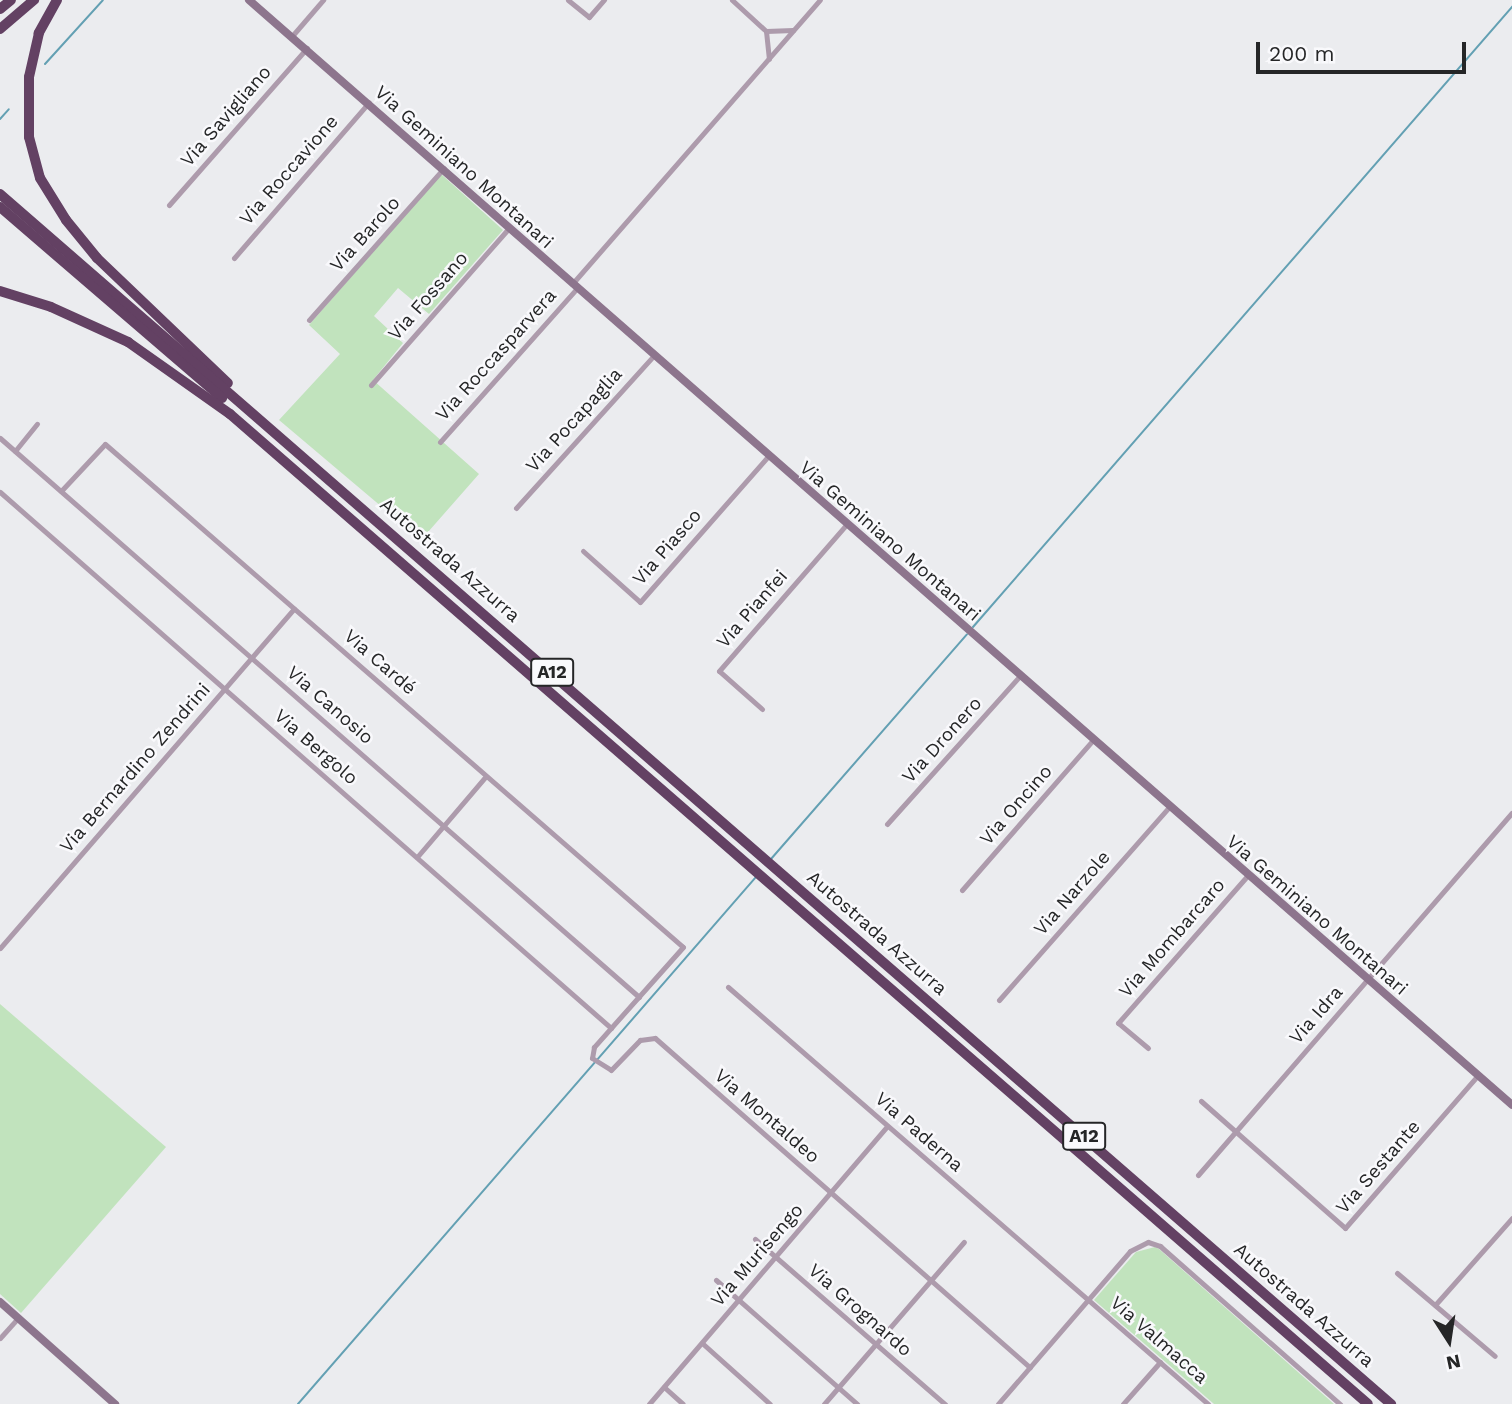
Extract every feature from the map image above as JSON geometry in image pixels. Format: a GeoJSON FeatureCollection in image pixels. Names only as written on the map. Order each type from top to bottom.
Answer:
{"type":"FeatureCollection","features":[{"type":"Feature","properties":{"kind":"highway"},"geometry":{"type":"LineString","coordinates":[[0,9],[11,0]]}},
{"type":"Feature","properties":{"kind":"highway"},"geometry":{"type":"LineString","coordinates":[[0,29],[34,0]]}},
{"type":"Feature","properties":{"kind":"highway"},"geometry":{"type":"LineString","coordinates":[[57,0],[39,33],[27,91],[29,137],[46,189],[97,258],[341,488]]}},
{"type":"Feature","properties":{"kind":"highway"},"geometry":{"type":"LineString","coordinates":[[0,194],[332,500]]}},
{"type":"Feature","properties":{"kind":"highway"},"geometry":{"type":"LineString","coordinates":[[0,207],[341,488]]}},
{"type":"Feature","properties":{"kind":"highway"},"geometry":{"type":"LineString","coordinates":[[0,292],[86,321],[174,370],[332,500]]}},
{"type":"Feature","properties":{"kind":"highway","name":"Autostrada Azzurra"},"geometry":{"type":"LineString","coordinates":[[341,488],[1391,1404]]}},
{"type":"Feature","properties":{"kind":"highway","name":"Autostrada Azzurra"},"geometry":{"type":"LineString","coordinates":[[332,500],[1367,1404]]}},
{"type":"Feature","properties":{"kind":"street","name":"Via Geminiano Montanari"},"geometry":{"type":"LineString","coordinates":[[249,0],[369,102],[508,229],[655,354],[965,629],[1512,1105]]}},
{"type":"Feature","properties":{"kind":"street"},"geometry":{"type":"LineString","coordinates":[[292,36],[323,0]]}},
{"type":"Feature","properties":{"kind":"street"},"geometry":{"type":"LineString","coordinates":[[568,0],[589,17],[604,0]]}},
{"type":"Feature","properties":{"kind":"street"},"geometry":{"type":"LineString","coordinates":[[732,0],[766,31],[769,59]]}},
{"type":"Feature","properties":{"kind":"street","name":"Via Roccasparvera"},"geometry":{"type":"LineString","coordinates":[[440,442],[820,0]]}},
{"type":"Feature","properties":{"kind":"street"},"geometry":{"type":"LineString","coordinates":[[766,31],[794,30]]}},
{"type":"Feature","properties":{"kind":"street","name":"Via Savigliano"},"geometry":{"type":"LineString","coordinates":[[169,205],[307,48]]}},
{"type":"Feature","properties":{"kind":"street","name":"Via Roccavione"},"geometry":{"type":"LineString","coordinates":[[234,258],[369,102]]}},
{"type":"Feature","properties":{"kind":"street","name":"Via Barolo"},"geometry":{"type":"LineString","coordinates":[[309,320],[444,168]]}},
{"type":"Feature","properties":{"kind":"street","name":"Via Fossano"},"geometry":{"type":"LineString","coordinates":[[371,385],[508,229]]}},
{"type":"Feature","properties":{"kind":"street","name":"Via Pocapaglia"},"geometry":{"type":"LineString","coordinates":[[516,508],[655,354]]}},
{"type":"Feature","properties":{"kind":"street"},"geometry":{"type":"LineString","coordinates":[[15,451],[37,424]]}},
{"type":"Feature","properties":{"kind":"street","name":"Via Canosio"},"geometry":{"type":"LineString","coordinates":[[0,438],[639,997]]}},
{"type":"Feature","properties":{"kind":"street","name":"Via Cardé"},"geometry":{"type":"LineString","coordinates":[[61,491],[105,444],[682,947]]}},
{"type":"Feature","properties":{"kind":"street","name":"Via Piasco"},"geometry":{"type":"LineString","coordinates":[[583,551],[640,602],[769,455]]}},
{"type":"Feature","properties":{"kind":"street","name":"Via Bergolo"},"geometry":{"type":"LineString","coordinates":[[0,492],[611,1028]]}},
{"type":"Feature","properties":{"kind":"street","name":"Via Pianfei"},"geometry":{"type":"LineString","coordinates":[[762,709],[719,671],[847,524]]}},
{"type":"Feature","properties":{"kind":"street","name":"Via Bernardino Zendrini"},"geometry":{"type":"LineString","coordinates":[[0,948],[294,608]]}},
{"type":"Feature","properties":{"kind":"street","name":"Via Dronero"},"geometry":{"type":"LineString","coordinates":[[887,824],[1020,676]]}},
{"type":"Feature","properties":{"kind":"street","name":"Via Oncino"},"geometry":{"type":"LineString","coordinates":[[962,890],[1093,740]]}},
{"type":"Feature","properties":{"kind":"street"},"geometry":{"type":"LineString","coordinates":[[417,857],[486,776]]}},
{"type":"Feature","properties":{"kind":"street","name":"Via Narzole"},"geometry":{"type":"LineString","coordinates":[[999,1000],[1169,807]]}},
{"type":"Feature","properties":{"kind":"street","name":"Via Idra"},"geometry":{"type":"LineString","coordinates":[[1198,1175],[1512,813]]}},
{"type":"Feature","properties":{"kind":"street","name":"Via Mombarcaro"},"geometry":{"type":"LineString","coordinates":[[1148,1048],[1118,1023],[1248,875]]}},
{"type":"Feature","properties":{"kind":"street","name":"Via Montaldeo"},"geometry":{"type":"LineString","coordinates":[[682,947],[592,1051],[594,1060],[613,1069],[640,1040],[655,1038],[1030,1367]]}},
{"type":"Feature","properties":{"kind":"street","name":"Via Paderna"},"geometry":{"type":"LineString","coordinates":[[728,987],[1090,1300]]}},
{"type":"Feature","properties":{"kind":"street","name":"Via Sestante"},"geometry":{"type":"LineString","coordinates":[[1201,1101],[1345,1228],[1478,1076]]}},
{"type":"Feature","properties":{"kind":"street","name":"Via Murisengo"},"geometry":{"type":"LineString","coordinates":[[649,1404],[832,1194],[887,1126]]}},
{"type":"Feature","properties":{"kind":"street"},"geometry":{"type":"LineString","coordinates":[[1435,1305],[1512,1218]]}},
{"type":"Feature","properties":{"kind":"street","name":"Via Grognardo"},"geometry":{"type":"LineString","coordinates":[[755,1239],[945,1404]]}},
{"type":"Feature","properties":{"kind":"street"},"geometry":{"type":"LineString","coordinates":[[824,1404],[964,1242]]}},
{"type":"Feature","properties":{"kind":"street"},"geometry":{"type":"LineString","coordinates":[[998,1404],[1135,1248],[1157,1244],[1340,1404]]}},
{"type":"Feature","properties":{"kind":"street"},"geometry":{"type":"LineString","coordinates":[[1397,1273],[1495,1356]]}},
{"type":"Feature","properties":{"kind":"street"},"geometry":{"type":"LineString","coordinates":[[716,1280],[857,1404]]}},
{"type":"Feature","properties":{"kind":"street","name":"Via Valmacca"},"geometry":{"type":"LineString","coordinates":[[1090,1300],[1208,1404]]}},
{"type":"Feature","properties":{"kind":"street"},"geometry":{"type":"LineString","coordinates":[[0,1302],[114,1404]]}},
{"type":"Feature","properties":{"kind":"street"},"geometry":{"type":"LineString","coordinates":[[0,1338],[18,1318]]}},
{"type":"Feature","properties":{"kind":"street"},"geometry":{"type":"LineString","coordinates":[[702,1343],[770,1404]]}},
{"type":"Feature","properties":{"kind":"street"},"geometry":{"type":"LineString","coordinates":[[1124,1404],[1160,1362]]}},
{"type":"Feature","properties":{"kind":"street"},"geometry":{"type":"LineString","coordinates":[[664,1387],[684,1404]]}},
{"type":"Feature","properties":{"kind":"green space"},"geometry":{"type":"Polygon","coordinates":[[[441,174],[503,230],[429,314],[398,288],[374,316],[403,343],[373,380],[479,474],[421,540],[279,420],[340,354],[309,325],[441,174]]]}},
{"type":"Feature","properties":{"kind":"green space"},"geometry":{"type":"Polygon","coordinates":[[[0,1004],[166,1147],[21,1313],[0,1294],[0,1004]]]}},
{"type":"Feature","properties":{"kind":"green space"},"geometry":{"type":"Polygon","coordinates":[[[1155,1247],[1334,1404],[1214,1404],[1094,1300],[1136,1252],[1155,1247]]]}},
{"type":"Feature","properties":{"kind":"waterway"},"geometry":{"type":"LineString","coordinates":[[45,64],[103,0]]}},
{"type":"Feature","properties":{"kind":"waterway"},"geometry":{"type":"LineString","coordinates":[[973,627],[1512,7]]}},
{"type":"Feature","properties":{"kind":"waterway"},"geometry":{"type":"LineString","coordinates":[[0,119],[9,109]]}},
{"type":"Feature","properties":{"kind":"waterway"},"geometry":{"type":"LineString","coordinates":[[771,859],[967,634]]}},
{"type":"Feature","properties":{"kind":"waterway"},"geometry":{"type":"LineString","coordinates":[[298,1404],[756,877]]}}]}
